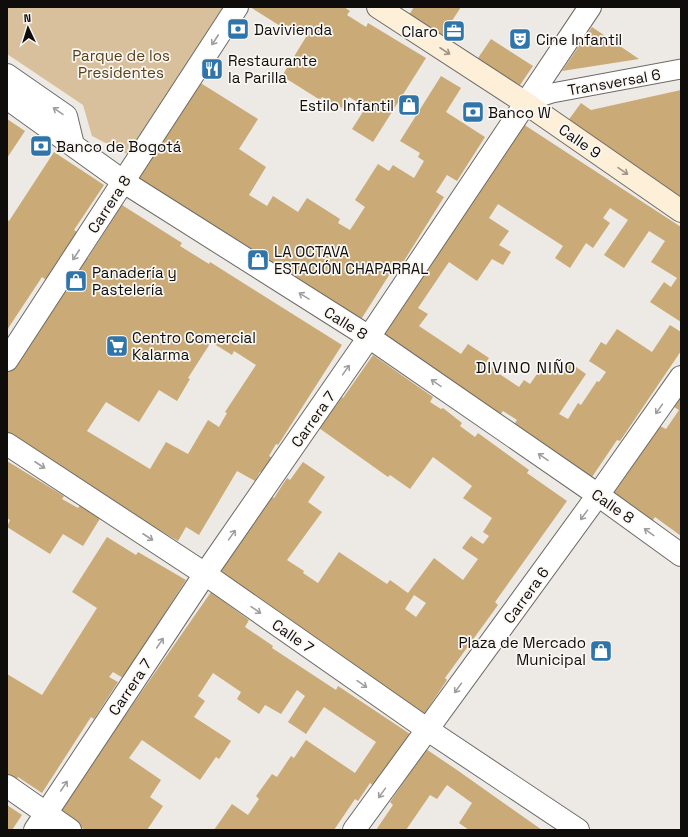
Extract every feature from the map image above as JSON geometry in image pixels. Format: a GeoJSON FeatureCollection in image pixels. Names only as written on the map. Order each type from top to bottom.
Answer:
{"type":"FeatureCollection","features":[{"type":"Feature","properties":{"kind":"main road","name":"Calle 9"},"geometry":{"type":"LineString","coordinates":[[378,7],[524,102],[681,211]]}},
{"type":"Feature","properties":{"kind":"street","name":"Carrera 8"},"geometry":{"type":"LineString","coordinates":[[7,360],[124,182],[236,7]]}},
{"type":"Feature","properties":{"kind":"street","name":"Carrera 7"},"geometry":{"type":"LineString","coordinates":[[41,821],[205,574],[369,337],[524,102],[590,7]]}},
{"type":"Feature","properties":{"kind":"street","name":"Transversal 6"},"geometry":{"type":"LineString","coordinates":[[524,102],[552,93],[681,69]]}},
{"type":"Feature","properties":{"kind":"street"},"geometry":{"type":"LineString","coordinates":[[7,75],[66,116],[73,145]]}},
{"type":"Feature","properties":{"kind":"street","name":"Calle 8"},"geometry":{"type":"LineString","coordinates":[[7,98],[124,182],[369,337],[598,495],[681,555]]}},
{"type":"Feature","properties":{"kind":"street","name":"Carrera 6"},"geometry":{"type":"LineString","coordinates":[[354,830],[598,495],[681,377]]}},
{"type":"Feature","properties":{"kind":"street","name":"Calle 7"},"geometry":{"type":"LineString","coordinates":[[7,444],[205,574],[428,730],[578,830]]}},
{"type":"Feature","properties":{"kind":"street"},"geometry":{"type":"LineString","coordinates":[[7,786],[41,821],[70,830]]}},
{"type":"Feature","properties":{"kind":"green space","name":"Parque de los Presidentes"},"geometry":{"type":"Polygon","coordinates":[[[7,7],[224,7],[129,155],[92,136],[83,105],[7,54],[7,7]]]}},
{"type":"Feature","properties":{"kind":"building"},"geometry":{"type":"Polygon","coordinates":[[[250,7],[344,7],[350,11],[347,15],[366,27],[368,23],[426,58],[373,142],[352,129],[366,107],[349,97],[342,108],[322,97],[320,100],[282,76],[306,37],[287,25],[285,29],[250,7]]]}},
{"type":"Feature","properties":{"kind":"building"},"geometry":{"type":"Polygon","coordinates":[[[414,7],[461,7],[440,39],[407,18],[414,7]]]}},
{"type":"Feature","properties":{"kind":"building"},"geometry":{"type":"Polygon","coordinates":[[[592,27],[639,59],[562,71],[592,27]]]}},
{"type":"Feature","properties":{"kind":"building"},"geometry":{"type":"Polygon","coordinates":[[[491,39],[533,66],[518,88],[476,61],[491,39]]]}},
{"type":"Feature","properties":{"kind":"building"},"geometry":{"type":"Polygon","coordinates":[[[441,76],[461,88],[446,112],[485,137],[457,181],[447,175],[436,192],[444,197],[402,264],[398,261],[360,321],[137,181],[199,82],[258,119],[239,149],[266,167],[249,195],[267,206],[273,196],[298,212],[307,198],[340,219],[338,223],[350,230],[365,207],[355,200],[378,164],[389,171],[393,165],[414,178],[424,161],[418,157],[420,153],[400,141],[441,76]]]}},
{"type":"Feature","properties":{"kind":"building"},"geometry":{"type":"Polygon","coordinates":[[[681,90],[681,197],[678,202],[567,122],[581,103],[591,110],[681,90]]]}},
{"type":"Feature","properties":{"kind":"building"},"geometry":{"type":"Polygon","coordinates":[[[7,119],[25,131],[7,158],[7,119]]]}},
{"type":"Feature","properties":{"kind":"building"},"geometry":{"type":"Polygon","coordinates":[[[523,124],[681,227],[681,322],[650,302],[664,282],[671,287],[677,278],[651,262],[665,241],[649,231],[624,268],[604,255],[628,220],[610,208],[603,218],[610,223],[593,248],[586,243],[570,268],[555,258],[563,246],[498,204],[489,218],[509,231],[499,245],[511,252],[503,265],[492,259],[477,281],[449,262],[418,308],[428,314],[419,326],[461,354],[468,344],[489,358],[486,363],[496,369],[495,371],[519,387],[524,380],[530,384],[544,364],[560,375],[569,362],[586,374],[559,414],[568,419],[578,403],[581,405],[597,381],[599,382],[606,372],[589,361],[601,342],[606,345],[617,329],[652,352],[670,325],[681,332],[681,351],[620,441],[617,440],[590,480],[511,429],[517,420],[503,411],[500,415],[383,334],[483,187],[482,186],[523,124]]]}},
{"type":"Feature","properties":{"kind":"building"},"geometry":{"type":"Polygon","coordinates":[[[54,152],[104,185],[74,230],[77,232],[46,280],[42,277],[7,330],[7,220],[9,221],[54,152]]]}},
{"type":"Feature","properties":{"kind":"building"},"geometry":{"type":"Polygon","coordinates":[[[122,205],[182,243],[180,246],[209,264],[210,262],[342,345],[278,445],[276,444],[269,456],[274,459],[264,474],[260,472],[255,481],[237,471],[199,535],[186,527],[178,541],[125,510],[7,433],[7,372],[62,289],[67,292],[78,275],[73,272],[83,256],[88,258],[122,205]],[[211,342],[188,378],[190,379],[177,401],[159,390],[139,422],[106,402],[87,431],[150,469],[166,442],[188,454],[208,420],[219,427],[227,413],[225,412],[256,365],[234,351],[232,355],[211,342]]]}},
{"type":"Feature","properties":{"kind":"building"},"geometry":{"type":"Polygon","coordinates":[[[373,355],[433,397],[430,402],[441,409],[443,408],[462,423],[460,426],[475,437],[478,433],[529,470],[527,473],[567,501],[495,602],[498,605],[445,678],[447,680],[422,717],[214,572],[237,538],[241,542],[272,497],[274,498],[287,478],[290,480],[303,462],[325,477],[308,502],[322,512],[287,560],[304,571],[303,573],[318,583],[339,552],[387,584],[390,580],[408,593],[434,558],[463,580],[478,559],[462,548],[471,536],[483,544],[489,536],[483,532],[492,518],[463,498],[472,486],[433,457],[410,489],[390,475],[388,477],[319,428],[342,397],[343,398],[373,355]],[[414,595],[405,609],[416,617],[426,603],[414,595]]]}},
{"type":"Feature","properties":{"kind":"building"},"geometry":{"type":"Polygon","coordinates":[[[681,396],[681,536],[655,517],[651,523],[607,491],[660,426],[666,429],[679,410],[674,407],[681,396]]]}},
{"type":"Feature","properties":{"kind":"building"},"geometry":{"type":"Polygon","coordinates":[[[7,461],[64,496],[62,499],[78,508],[81,504],[101,517],[83,546],[63,534],[50,554],[7,527],[10,520],[7,518],[7,461]]]}},
{"type":"Feature","properties":{"kind":"building"},"geometry":{"type":"Polygon","coordinates":[[[107,537],[136,555],[138,552],[186,580],[123,678],[113,672],[109,677],[118,682],[94,719],[91,717],[42,793],[18,777],[16,781],[7,775],[7,674],[42,695],[97,608],[72,592],[107,537]]]}},
{"type":"Feature","properties":{"kind":"building"},"geometry":{"type":"Polygon","coordinates":[[[211,592],[249,620],[245,627],[273,646],[272,648],[336,690],[338,686],[410,734],[374,786],[370,783],[358,801],[355,799],[334,830],[214,830],[232,804],[248,815],[259,799],[256,796],[272,774],[277,777],[291,756],[294,758],[306,740],[355,773],[376,742],[324,707],[306,734],[288,722],[305,696],[297,690],[281,714],[265,705],[259,714],[237,699],[241,692],[213,673],[198,696],[205,701],[194,717],[231,741],[219,759],[216,757],[200,780],[142,740],[129,758],[161,780],[150,797],[163,806],[147,830],[85,830],[58,812],[211,592]]]}},
{"type":"Feature","properties":{"kind":"building"},"geometry":{"type":"Polygon","coordinates":[[[426,749],[542,830],[469,830],[459,823],[472,803],[447,785],[437,799],[430,795],[406,830],[376,830],[393,805],[390,802],[426,749]]]}},
{"type":"Feature","properties":{"kind":"building"},"geometry":{"type":"Polygon","coordinates":[[[7,805],[22,815],[12,830],[7,830],[7,805]]]}},
{"type":"Feature","properties":{"kind":"place","name":"Davivienda"},"geometry":{"type":"Point","coordinates":[238,29]}},
{"type":"Feature","properties":{"kind":"place","name":"Claro"},"geometry":{"type":"Point","coordinates":[454,31]}},
{"type":"Feature","properties":{"kind":"place","name":"Cine Infantil"},"geometry":{"type":"Point","coordinates":[520,39]}},
{"type":"Feature","properties":{"kind":"place","name":"Restaurante la Parilla"},"geometry":{"type":"Point","coordinates":[212,69]}},
{"type":"Feature","properties":{"kind":"place","name":"Estilo Infantil"},"geometry":{"type":"Point","coordinates":[409,105]}},
{"type":"Feature","properties":{"kind":"place","name":"Banco W"},"geometry":{"type":"Point","coordinates":[473,112]}},
{"type":"Feature","properties":{"kind":"place","name":"Banco de Bogotá"},"geometry":{"type":"Point","coordinates":[41,146]}},
{"type":"Feature","properties":{"kind":"place","name":"LA OCTAVA ESTACIÓN CHAPARRAL"},"geometry":{"type":"Point","coordinates":[258,260]}},
{"type":"Feature","properties":{"kind":"place","name":"Panadería y Pastelería"},"geometry":{"type":"Point","coordinates":[76,281]}},
{"type":"Feature","properties":{"kind":"place","name":"Centro Comercial Kalarma"},"geometry":{"type":"Point","coordinates":[117,346]}},
{"type":"Feature","properties":{"kind":"place","name":"Plaza de Mercado Municipal"},"geometry":{"type":"Point","coordinates":[601,651]}},
{"type":"Feature","properties":{"kind":"district","name":"DIVINO NIÑO"},"geometry":{"type":"Point","coordinates":[526,367]}}]}
